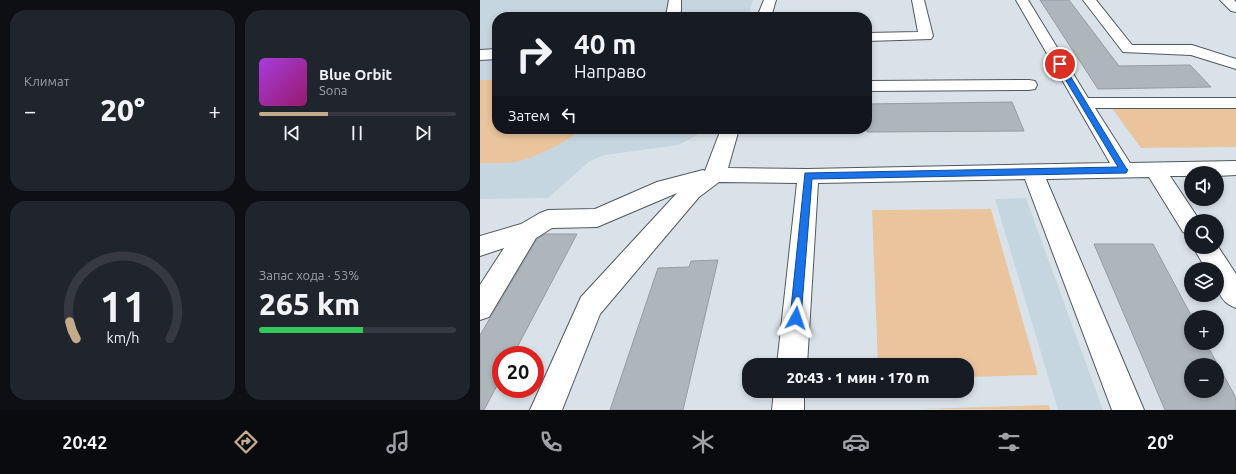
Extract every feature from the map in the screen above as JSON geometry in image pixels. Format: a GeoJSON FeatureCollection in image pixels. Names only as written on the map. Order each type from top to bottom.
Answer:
{"type":"FeatureCollection","features":[{"type":"Feature","properties":{"kind":"lane"},"geometry":{"type":"LineString","coordinates":[[674,12],[675,0]]}},
{"type":"Feature","properties":{"kind":"lane"},"geometry":{"type":"LineString","coordinates":[[766,12],[770,0]]}},
{"type":"Feature","properties":{"kind":"lane"},"geometry":{"type":"LineString","coordinates":[[872,36],[926,36],[918,0]]}},
{"type":"Feature","properties":{"kind":"lane"},"geometry":{"type":"LineString","coordinates":[[1022,0],[1124,170]]}},
{"type":"Feature","properties":{"kind":"lane"},"geometry":{"type":"LineString","coordinates":[[1089,0],[1128,49],[1192,50],[1236,64]]}},
{"type":"Feature","properties":{"kind":"lane"},"geometry":{"type":"LineString","coordinates":[[1226,0],[1236,8]]}},
{"type":"Feature","properties":{"kind":"lane"},"geometry":{"type":"LineString","coordinates":[[480,55],[492,54]]}},
{"type":"Feature","properties":{"kind":"lane"},"geometry":{"type":"LineString","coordinates":[[872,86],[1029,85]]}},
{"type":"Feature","properties":{"kind":"lane"},"geometry":{"type":"LineString","coordinates":[[1083,103],[1236,103]]}},
{"type":"Feature","properties":{"kind":"lane"},"geometry":{"type":"LineString","coordinates":[[546,410],[590,306],[691,191],[715,175],[728,134]]}},
{"type":"Feature","properties":{"kind":"lane"},"geometry":{"type":"LineString","coordinates":[[480,246],[528,231],[548,218],[597,218],[665,188],[715,175],[808,176],[1236,168]]}},
{"type":"Feature","properties":{"kind":"lane"},"geometry":{"type":"LineString","coordinates":[[1155,170],[1184,215]]}},
{"type":"Feature","properties":{"kind":"lane"},"geometry":{"type":"LineString","coordinates":[[1033,172],[1128,410]]}},
{"type":"Feature","properties":{"kind":"lane"},"geometry":{"type":"LineString","coordinates":[[793,358],[808,176]]}},
{"type":"Feature","properties":{"kind":"lane"},"geometry":{"type":"LineString","coordinates":[[480,308],[528,231]]}},
{"type":"Feature","properties":{"kind":"lane"},"geometry":{"type":"LineString","coordinates":[[1210,254],[1235,291]]}},
{"type":"Feature","properties":{"kind":"lane"},"geometry":{"type":"LineString","coordinates":[[788,410],[789,398]]}},
{"type":"Feature","properties":{"kind":"shaded area"},"geometry":{"type":"Polygon","coordinates":[[[480,0],[753,0],[749,12],[492,12],[492,134],[697,134],[678,145],[605,155],[590,161],[548,198],[480,199],[480,0]]]}},
{"type":"Feature","properties":{"kind":"shaded area"},"geometry":{"type":"Polygon","coordinates":[[[480,80],[492,80],[492,134],[576,134],[560,144],[530,158],[510,163],[480,163],[480,80]]]}},
{"type":"Feature","properties":{"kind":"shaded area"},"geometry":{"type":"Polygon","coordinates":[[[1112,108],[1236,108],[1236,147],[1141,148],[1112,108]]]}},
{"type":"Feature","properties":{"kind":"shaded area"},"geometry":{"type":"Polygon","coordinates":[[[1026,198],[1103,410],[1058,410],[995,199],[1026,198]]]}},
{"type":"Feature","properties":{"kind":"shaded area"},"geometry":{"type":"Polygon","coordinates":[[[991,209],[1038,375],[974,377],[974,358],[878,358],[872,210],[991,209]]]}},
{"type":"Feature","properties":{"kind":"shaded area"},"geometry":{"type":"Polygon","coordinates":[[[1049,405],[1050,410],[921,409],[1049,405]]]}},
{"type":"Feature","properties":{"kind":"building"},"geometry":{"type":"Polygon","coordinates":[[[1040,0],[1069,0],[1119,66],[1190,65],[1211,87],[1098,89],[1040,0]]]}},
{"type":"Feature","properties":{"kind":"building"},"geometry":{"type":"Polygon","coordinates":[[[1012,102],[1024,131],[872,132],[872,104],[1012,102]]]}},
{"type":"Feature","properties":{"kind":"building"},"geometry":{"type":"Polygon","coordinates":[[[545,234],[577,234],[518,346],[492,346],[492,395],[484,410],[480,410],[480,335],[537,239],[545,234]]]}},
{"type":"Feature","properties":{"kind":"building"},"geometry":{"type":"Polygon","coordinates":[[[1094,244],[1153,244],[1188,310],[1184,310],[1184,350],[1210,350],[1214,358],[1184,358],[1184,398],[1224,398],[1224,376],[1236,398],[1236,410],[1165,410],[1094,244]]]}},
{"type":"Feature","properties":{"kind":"building"},"geometry":{"type":"Polygon","coordinates":[[[718,260],[683,410],[610,410],[658,268],[689,267],[691,261],[718,260]]]}},
{"type":"Feature","properties":{"kind":"route"},"geometry":{"type":"LineString","coordinates":[[796,318],[808,176],[1124,170],[1060,64]]}}]}
